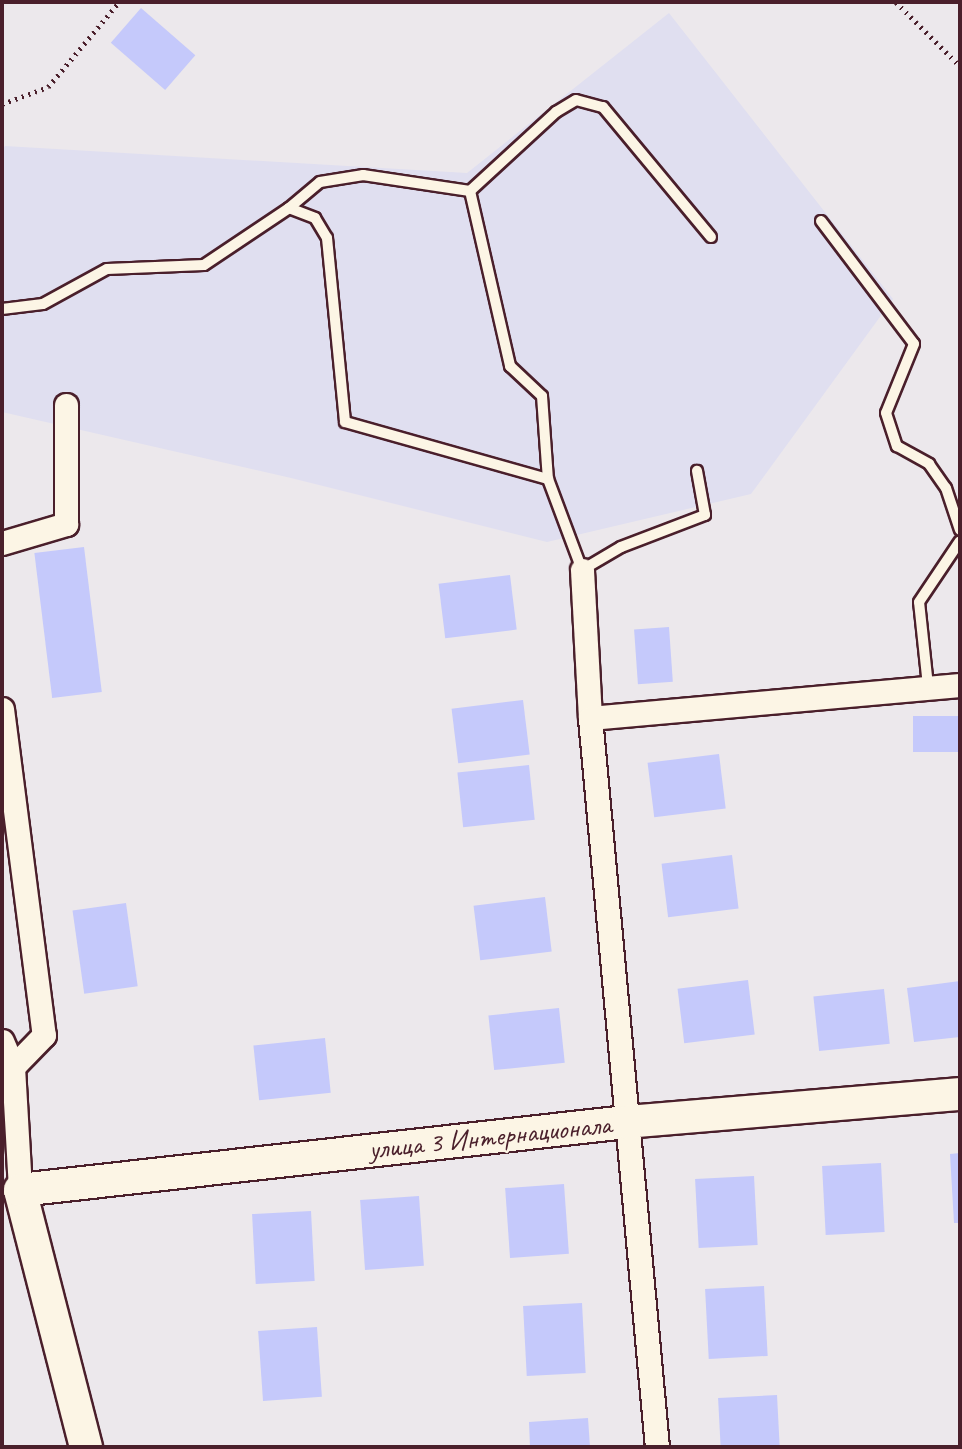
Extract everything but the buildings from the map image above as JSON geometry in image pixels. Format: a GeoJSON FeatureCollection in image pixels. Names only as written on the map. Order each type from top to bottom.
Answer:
{"type":"FeatureCollection","features":[{"type":"Feature","properties":{"kind":"main road","name":"улица 3 Интернационала"},"geometry":{"type":"LineString","coordinates":[[20,1190],[626,1122],[960,1094]]}},
{"type":"Feature","properties":{"kind":"main road"},"geometry":{"type":"LineString","coordinates":[[20,1190],[86,1447]]}},
{"type":"Feature","properties":{"kind":"street"},"geometry":{"type":"LineString","coordinates":[[2,543],[66,523],[66,405]]}},
{"type":"Feature","properties":{"kind":"street"},"geometry":{"type":"LineString","coordinates":[[582,570],[590,718],[656,1447]]}},
{"type":"Feature","properties":{"kind":"street"},"geometry":{"type":"LineString","coordinates":[[590,718],[960,685]]}},
{"type":"Feature","properties":{"kind":"street"},"geometry":{"type":"LineString","coordinates":[[2,709],[44,1035],[13,1068]]}},
{"type":"Feature","properties":{"kind":"street"},"geometry":{"type":"LineString","coordinates":[[2,1041],[13,1068],[20,1190]]}},
{"type":"Feature","properties":{"kind":"lane"},"geometry":{"type":"LineString","coordinates":[[470,191],[556,112],[576,100],[603,107],[710,237]]}},
{"type":"Feature","properties":{"kind":"lane"},"geometry":{"type":"LineString","coordinates":[[2,309],[43,304],[107,269],[204,265],[289,208],[320,181],[363,175],[470,191]]}},
{"type":"Feature","properties":{"kind":"lane"},"geometry":{"type":"LineString","coordinates":[[470,191],[510,366],[542,396],[548,479],[582,570],[621,547],[705,515],[696,471]]}},
{"type":"Feature","properties":{"kind":"lane"},"geometry":{"type":"LineString","coordinates":[[289,208],[315,218],[327,238],[345,422],[548,479]]}},
{"type":"Feature","properties":{"kind":"lane"},"geometry":{"type":"LineString","coordinates":[[821,221],[914,344],[886,413],[897,446],[929,464],[946,488],[960,530]]}},
{"type":"Feature","properties":{"kind":"lane"},"geometry":{"type":"LineString","coordinates":[[928,687],[919,602],[960,541]]}},
{"type":"Feature","properties":{"kind":"path"},"geometry":{"type":"LineString","coordinates":[[2,104],[48,87],[119,2]]}},
{"type":"Feature","properties":{"kind":"path"},"geometry":{"type":"LineString","coordinates":[[896,2],[960,66]]}},
{"type":"Feature","properties":{"kind":"shaded area"},"geometry":{"type":"Polygon","coordinates":[[[669,13],[893,299],[751,494],[547,542],[291,478],[2,412],[2,150],[5,146],[467,173],[669,13]]]}}]}
